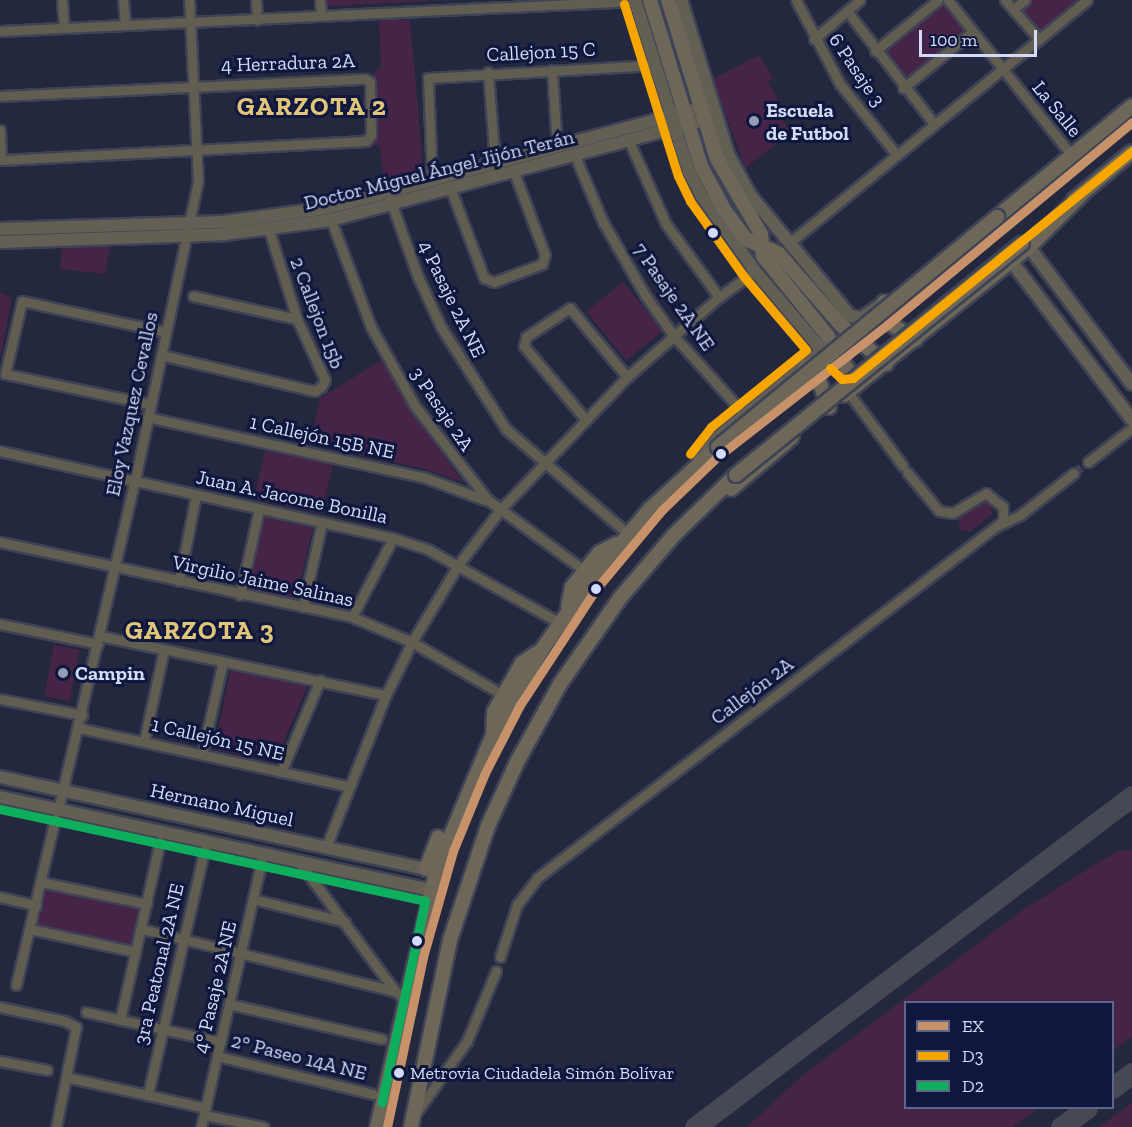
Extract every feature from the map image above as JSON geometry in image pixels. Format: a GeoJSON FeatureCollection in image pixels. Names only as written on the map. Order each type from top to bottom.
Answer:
{"type":"FeatureCollection","features":[{"type":"Feature","properties":{"kind":"main road"},"geometry":{"type":"LineString","coordinates":[[650,0],[679,121],[725,211],[746,239],[779,254],[840,324],[886,363]]}},
{"type":"Feature","properties":{"kind":"main road"},"geometry":{"type":"LineString","coordinates":[[668,0],[717,159],[761,234],[767,264],[827,334],[853,389]]}},
{"type":"Feature","properties":{"kind":"main road"},"geometry":{"type":"LineString","coordinates":[[377,1127],[400,995],[430,891],[431,870],[464,777],[474,774],[493,735],[563,618],[625,538],[699,461],[1132,106]]}},
{"type":"Feature","properties":{"kind":"main road"},"geometry":{"type":"LineString","coordinates":[[413,1121],[450,940],[474,865],[508,781],[555,693],[596,630],[650,561],[736,475],[1025,245],[1132,152]]}},
{"type":"Feature","properties":{"kind":"main road"},"geometry":{"type":"LineString","coordinates":[[711,500],[730,489],[886,363],[1011,261],[1025,245]]}},
{"type":"Feature","properties":{"kind":"main road"},"geometry":{"type":"LineString","coordinates":[[884,302],[889,323],[915,339]]}},
{"type":"Feature","properties":{"kind":"main road"},"geometry":{"type":"LineString","coordinates":[[806,366],[819,381],[829,407]]}},
{"type":"Feature","properties":{"kind":"main road"},"geometry":{"type":"LineString","coordinates":[[563,618],[572,587],[599,553],[625,538]]}},
{"type":"Feature","properties":{"kind":"main road"},"geometry":{"type":"LineString","coordinates":[[493,735],[494,712],[503,695],[522,663],[543,648]]}},
{"type":"Feature","properties":{"kind":"street"},"geometry":{"type":"LineString","coordinates":[[62,0],[64,27]]}},
{"type":"Feature","properties":{"kind":"street"},"geometry":{"type":"LineString","coordinates":[[123,0],[125,25]]}},
{"type":"Feature","properties":{"kind":"street","name":"Eloy Vazquez Cevallos"},"geometry":{"type":"LineString","coordinates":[[16,985],[56,814],[80,728],[198,181],[189,0]]}},
{"type":"Feature","properties":{"kind":"street"},"geometry":{"type":"LineString","coordinates":[[256,0],[257,20]]}},
{"type":"Feature","properties":{"kind":"street"},"geometry":{"type":"LineString","coordinates":[[320,0],[321,16]]}},
{"type":"Feature","properties":{"kind":"street"},"geometry":{"type":"LineString","coordinates":[[0,30],[257,20],[438,5],[635,0],[654,65],[679,121],[701,195],[755,271],[817,343],[819,353],[706,448],[699,461]]}},
{"type":"Feature","properties":{"kind":"street"},"geometry":{"type":"LineString","coordinates":[[681,0],[728,154],[750,195],[788,244],[855,318],[866,316],[980,223],[1002,213]]}},
{"type":"Feature","properties":{"kind":"street","name":"6 Pasaje 3"},"geometry":{"type":"LineString","coordinates":[[796,0],[814,39],[840,84],[896,154]]}},
{"type":"Feature","properties":{"kind":"street"},"geometry":{"type":"LineString","coordinates":[[814,39],[860,0]]}},
{"type":"Feature","properties":{"kind":"street"},"geometry":{"type":"LineString","coordinates":[[875,51],[938,0]]}},
{"type":"Feature","properties":{"kind":"street","name":"La Salle"},"geometry":{"type":"LineString","coordinates":[[948,0],[1072,156]]}},
{"type":"Feature","properties":{"kind":"street"},"geometry":{"type":"LineString","coordinates":[[1005,0],[1039,39]]}},
{"type":"Feature","properties":{"kind":"street"},"geometry":{"type":"LineString","coordinates":[[1013,9],[1025,0]]}},
{"type":"Feature","properties":{"kind":"street"},"geometry":{"type":"LineString","coordinates":[[788,244],[1087,0]]}},
{"type":"Feature","properties":{"kind":"street"},"geometry":{"type":"LineString","coordinates":[[847,11],[903,88],[934,124]]}},
{"type":"Feature","properties":{"kind":"street"},"geometry":{"type":"LineString","coordinates":[[903,88],[972,32]]}},
{"type":"Feature","properties":{"kind":"street","name":"Callejon 15 C"},"geometry":{"type":"LineString","coordinates":[[432,181],[430,76],[654,65]]}},
{"type":"Feature","properties":{"kind":"street"},"geometry":{"type":"LineString","coordinates":[[552,70],[557,147]]}},
{"type":"Feature","properties":{"kind":"street"},"geometry":{"type":"LineString","coordinates":[[488,72],[495,164]]}},
{"type":"Feature","properties":{"kind":"street","name":"4 Herradura 2A"},"geometry":{"type":"LineString","coordinates":[[0,96],[193,85],[366,79],[370,82],[371,135],[366,141],[1,160],[0,130]]}},
{"type":"Feature","properties":{"kind":"street","name":"Doctor Miguel Ángel Jijón Terán"},"geometry":{"type":"LineString","coordinates":[[0,242],[186,236],[269,230],[331,220],[392,206],[629,141],[702,114]]}},
{"type":"Feature","properties":{"kind":"street","name":"Doctor Miguel Ángel Jijón Terán"},"geometry":{"type":"LineString","coordinates":[[0,229],[188,223],[308,211],[388,193],[557,147],[679,121]]}},
{"type":"Feature","properties":{"kind":"street"},"geometry":{"type":"LineString","coordinates":[[629,141],[666,224],[719,297]]}},
{"type":"Feature","properties":{"kind":"street","name":"7 Pasaje 2A NE"},"geometry":{"type":"LineString","coordinates":[[575,156],[620,254],[673,335],[745,415]]}},
{"type":"Feature","properties":{"kind":"street"},"geometry":{"type":"LineString","coordinates":[[451,190],[484,278],[494,282],[542,264],[545,255],[514,172]]}},
{"type":"Feature","properties":{"kind":"street","name":"4 Pasaje 2A NE"},"geometry":{"type":"LineString","coordinates":[[388,193],[418,277],[453,351],[506,429],[625,538]]}},
{"type":"Feature","properties":{"kind":"street","name":"3 Pasaje 2A"},"geometry":{"type":"LineString","coordinates":[[331,220],[371,327],[415,406],[488,501],[585,571]]}},
{"type":"Feature","properties":{"kind":"street","name":"2 Callejon 15b"},"geometry":{"type":"LineString","coordinates":[[161,355],[315,391],[325,380],[297,319],[269,230]]}},
{"type":"Feature","properties":{"kind":"street"},"geometry":{"type":"LineString","coordinates":[[1025,245],[1132,384]]}},
{"type":"Feature","properties":{"kind":"street"},"geometry":{"type":"LineString","coordinates":[[1011,261],[1132,420]]}},
{"type":"Feature","properties":{"kind":"street"},"geometry":{"type":"LineString","coordinates":[[326,847],[348,786],[386,695],[412,642],[458,565],[500,510],[627,376],[719,297],[755,271]]}},
{"type":"Feature","properties":{"kind":"street"},"geometry":{"type":"LineString","coordinates":[[1042,300],[1058,288]]}},
{"type":"Feature","properties":{"kind":"street"},"geometry":{"type":"LineString","coordinates":[[193,296],[297,319]]}},
{"type":"Feature","properties":{"kind":"street"},"geometry":{"type":"LineString","coordinates":[[149,404],[5,374],[22,301],[165,332]]}},
{"type":"Feature","properties":{"kind":"street"},"geometry":{"type":"LineString","coordinates":[[586,420],[524,346],[526,338],[570,308],[627,376]]}},
{"type":"Feature","properties":{"kind":"street"},"geometry":{"type":"LineString","coordinates":[[853,389],[905,469],[939,511],[958,510],[981,494],[991,494],[1005,512],[999,525]]}},
{"type":"Feature","properties":{"kind":"street","name":"1 Callejón 15B NE"},"geometry":{"type":"LineString","coordinates":[[147,417],[423,477],[488,501]]}},
{"type":"Feature","properties":{"kind":"street"},"geometry":{"type":"LineString","coordinates":[[1088,462],[1132,428]]}},
{"type":"Feature","properties":{"kind":"street","name":"Juan A. Jacome Bonilla"},"geometry":{"type":"LineString","coordinates":[[0,451],[393,538],[429,550],[563,618]]}},
{"type":"Feature","properties":{"kind":"street","name":"Callejón 2A"},"geometry":{"type":"LineString","coordinates":[[500,957],[521,896],[537,878],[999,525],[1020,515],[1074,473]]}},
{"type":"Feature","properties":{"kind":"street"},"geometry":{"type":"LineString","coordinates":[[179,581],[196,495]]}},
{"type":"Feature","properties":{"kind":"street"},"geometry":{"type":"LineString","coordinates":[[240,595],[259,509]]}},
{"type":"Feature","properties":{"kind":"street"},"geometry":{"type":"LineString","coordinates":[[303,608],[322,522]]}},
{"type":"Feature","properties":{"kind":"street"},"geometry":{"type":"LineString","coordinates":[[352,617],[393,538]]}},
{"type":"Feature","properties":{"kind":"street","name":"Virgilio Jaime Salinas"},"geometry":{"type":"LineString","coordinates":[[0,542],[240,595],[352,617],[412,642],[503,695]]}},
{"type":"Feature","properties":{"kind":"street"},"geometry":{"type":"LineString","coordinates":[[0,624],[164,649],[386,695]]}},
{"type":"Feature","properties":{"kind":"street"},"geometry":{"type":"LineString","coordinates":[[144,741],[164,649]]}},
{"type":"Feature","properties":{"kind":"street"},"geometry":{"type":"LineString","coordinates":[[202,754],[223,661]]}},
{"type":"Feature","properties":{"kind":"street"},"geometry":{"type":"LineString","coordinates":[[281,772],[320,680]]}},
{"type":"Feature","properties":{"kind":"street"},"geometry":{"type":"LineString","coordinates":[[0,699],[82,715]]}},
{"type":"Feature","properties":{"kind":"street","name":"1 Callejón 15 NE"},"geometry":{"type":"LineString","coordinates":[[80,728],[348,786]]}},
{"type":"Feature","properties":{"kind":"street","name":"Hermano Miguel"},"geometry":{"type":"LineString","coordinates":[[0,777],[431,870]]}},
{"type":"Feature","properties":{"kind":"street","name":"Hermano Miguel"},"geometry":{"type":"LineString","coordinates":[[0,797],[56,814],[206,842],[430,891]]}},
{"type":"Feature","properties":{"kind":"street"},"geometry":{"type":"LineString","coordinates":[[120,1020],[160,841]]}},
{"type":"Feature","properties":{"kind":"street","name":"3ra Peatonal 2A NE"},"geometry":{"type":"LineString","coordinates":[[148,1094],[182,938],[206,842]]}},
{"type":"Feature","properties":{"kind":"street","name":"4° Pasaje 2A NE"},"geometry":{"type":"LineString","coordinates":[[201,1127],[263,854]]}},
{"type":"Feature","properties":{"kind":"street"},"geometry":{"type":"LineString","coordinates":[[299,862],[400,995]]}},
{"type":"Feature","properties":{"kind":"street"},"geometry":{"type":"LineString","coordinates":[[41,882],[147,904]]}},
{"type":"Feature","properties":{"kind":"street"},"geometry":{"type":"LineString","coordinates":[[0,897],[36,905]]}},
{"type":"Feature","properties":{"kind":"street"},"geometry":{"type":"LineString","coordinates":[[253,899],[345,922]]}},
{"type":"Feature","properties":{"kind":"street"},"geometry":{"type":"LineString","coordinates":[[30,929],[136,952]]}},
{"type":"Feature","properties":{"kind":"street"},"geometry":{"type":"LineString","coordinates":[[142,929],[241,951],[400,995]]}},
{"type":"Feature","properties":{"kind":"street"},"geometry":{"type":"LineString","coordinates":[[413,1121],[467,1041],[496,971]]}},
{"type":"Feature","properties":{"kind":"street"},"geometry":{"type":"LineString","coordinates":[[229,1004],[382,1039]]}},
{"type":"Feature","properties":{"kind":"street"},"geometry":{"type":"LineString","coordinates":[[0,1007],[64,1020],[76,1027],[56,1127]]}},
{"type":"Feature","properties":{"kind":"street","name":"2° Paseo 14A NE"},"geometry":{"type":"LineString","coordinates":[[86,1012],[221,1042]]}},
{"type":"Feature","properties":{"kind":"street","name":"2° Paseo 14A NE"},"geometry":{"type":"LineString","coordinates":[[218,1056],[373,1094]]}},
{"type":"Feature","properties":{"kind":"street"},"geometry":{"type":"LineString","coordinates":[[0,1061],[47,1070]]}},
{"type":"Feature","properties":{"kind":"street"},"geometry":{"type":"LineString","coordinates":[[66,1077],[148,1094],[264,1127]]}},
{"type":"Feature","properties":{"kind":"shaded area"},"geometry":{"type":"Polygon","coordinates":[[[325,0],[429,0],[430,1],[326,6],[325,0]]]}},
{"type":"Feature","properties":{"kind":"shaded area"},"geometry":{"type":"Polygon","coordinates":[[[1032,0],[1080,0],[1039,33],[1020,10],[1032,0]]]}},
{"type":"Feature","properties":{"kind":"shaded area"},"geometry":{"type":"Polygon","coordinates":[[[942,4],[964,30],[907,78],[885,52],[942,4]]]}},
{"type":"Feature","properties":{"kind":"shaded area"},"geometry":{"type":"Polygon","coordinates":[[[379,20],[410,20],[424,177],[384,186],[380,146],[374,145],[372,78],[375,71],[381,68],[379,20]]]}},
{"type":"Feature","properties":{"kind":"shaded area","name":"Escuela de Futbol"},"geometry":{"type":"Polygon","coordinates":[[[759,55],[773,78],[768,82],[781,105],[775,110],[791,132],[745,168],[713,79],[759,55]]]}},
{"type":"Feature","properties":{"kind":"shaded area"},"geometry":{"type":"Polygon","coordinates":[[[62,247],[110,247],[105,274],[60,269],[62,247]]]}},
{"type":"Feature","properties":{"kind":"shaded area"},"geometry":{"type":"Polygon","coordinates":[[[623,282],[663,331],[626,361],[586,312],[623,282]]]}},
{"type":"Feature","properties":{"kind":"shaded area"},"geometry":{"type":"Polygon","coordinates":[[[0,293],[12,297],[0,358],[0,293]]]}},
{"type":"Feature","properties":{"kind":"shaded area"},"geometry":{"type":"Polygon","coordinates":[[[381,360],[412,410],[463,482],[420,468],[310,444],[320,399],[381,360]]]}},
{"type":"Feature","properties":{"kind":"shaded area"},"geometry":{"type":"Polygon","coordinates":[[[266,447],[333,463],[321,514],[254,499],[266,447]]]}},
{"type":"Feature","properties":{"kind":"shaded area"},"geometry":{"type":"Polygon","coordinates":[[[980,499],[991,502],[992,514],[970,532],[960,530],[958,518],[980,499]]]}},
{"type":"Feature","properties":{"kind":"shaded area"},"geometry":{"type":"Polygon","coordinates":[[[264,517],[313,528],[296,602],[247,591],[264,517]]]}},
{"type":"Feature","properties":{"kind":"shaded area","name":"Campin"},"geometry":{"type":"Polygon","coordinates":[[[54,645],[80,650],[70,701],[44,696],[54,645]]]}},
{"type":"Feature","properties":{"kind":"shaded area"},"geometry":{"type":"Polygon","coordinates":[[[231,668],[308,685],[275,762],[214,749],[231,668]]]}},
{"type":"Feature","properties":{"kind":"shaded area"},"geometry":{"type":"Polygon","coordinates":[[[1132,850],[1132,1036],[1114,1050],[1114,1001],[904,1001],[904,1109],[1037,1109],[1013,1127],[747,1127],[803,1075],[1021,911],[1117,851],[1132,850]]]}},
{"type":"Feature","properties":{"kind":"shaded area"},"geometry":{"type":"Polygon","coordinates":[[[42,882],[144,904],[134,949],[32,927],[42,882]]]}},
{"type":"Feature","properties":{"kind":"shaded area"},"geometry":{"type":"Polygon","coordinates":[[[1132,1103],[1132,1127],[1099,1127],[1132,1103]]]}},
{"type":"Feature","properties":{"kind":"taxiway"},"geometry":{"type":"LineString","coordinates":[[695,1127],[1132,796]]}},
{"type":"Feature","properties":{"kind":"taxiway"},"geometry":{"type":"LineString","coordinates":[[1114,1086],[1132,1073]]}},
{"type":"Feature","properties":{"kind":"taxiway"},"geometry":{"type":"LineString","coordinates":[[1061,1127],[1086,1109]]}},
{"type":"Feature","properties":{"kind":"tunnel"},"geometry":{"type":"LineString","coordinates":[[1074,473],[1088,462]]}},
{"type":"Feature","properties":{"kind":"transit line","name":"D3"},"geometry":{"type":"LineString","coordinates":[[624,4],[678,176],[690,201],[745,278],[806,350],[711,427],[690,454]]}},
{"type":"Feature","properties":{"kind":"transit line","name":"EX"},"geometry":{"type":"LineString","coordinates":[[387,1127],[423,957],[453,851],[485,773],[520,705],[596,589],[662,510],[716,458],[887,325],[1132,122]]}},
{"type":"Feature","properties":{"kind":"transit line","name":"D3"},"geometry":{"type":"LineString","coordinates":[[830,368],[842,379],[853,378],[1132,151]]}},
{"type":"Feature","properties":{"kind":"transit line","name":"D2"},"geometry":{"type":"LineString","coordinates":[[0,809],[425,901],[382,1102]]}},
{"type":"Feature","properties":{"kind":"place","name":"Escuela de Futbol"},"geometry":{"type":"Point","coordinates":[754,121]}},
{"type":"Feature","properties":{"kind":"place","name":"Campin"},"geometry":{"type":"Point","coordinates":[63,673]}},
{"type":"Feature","properties":{"kind":"place","name":"Metrovia Ciudadela Simón Bolívar"},"geometry":{"type":"Point","coordinates":[399,1073]}},
{"type":"Feature","properties":{"kind":"district","name":"GARZOTA 2"},"geometry":{"type":"Point","coordinates":[312,107]}},
{"type":"Feature","properties":{"kind":"district","name":"GARZOTA 3"},"geometry":{"type":"Point","coordinates":[200,631]}}]}
